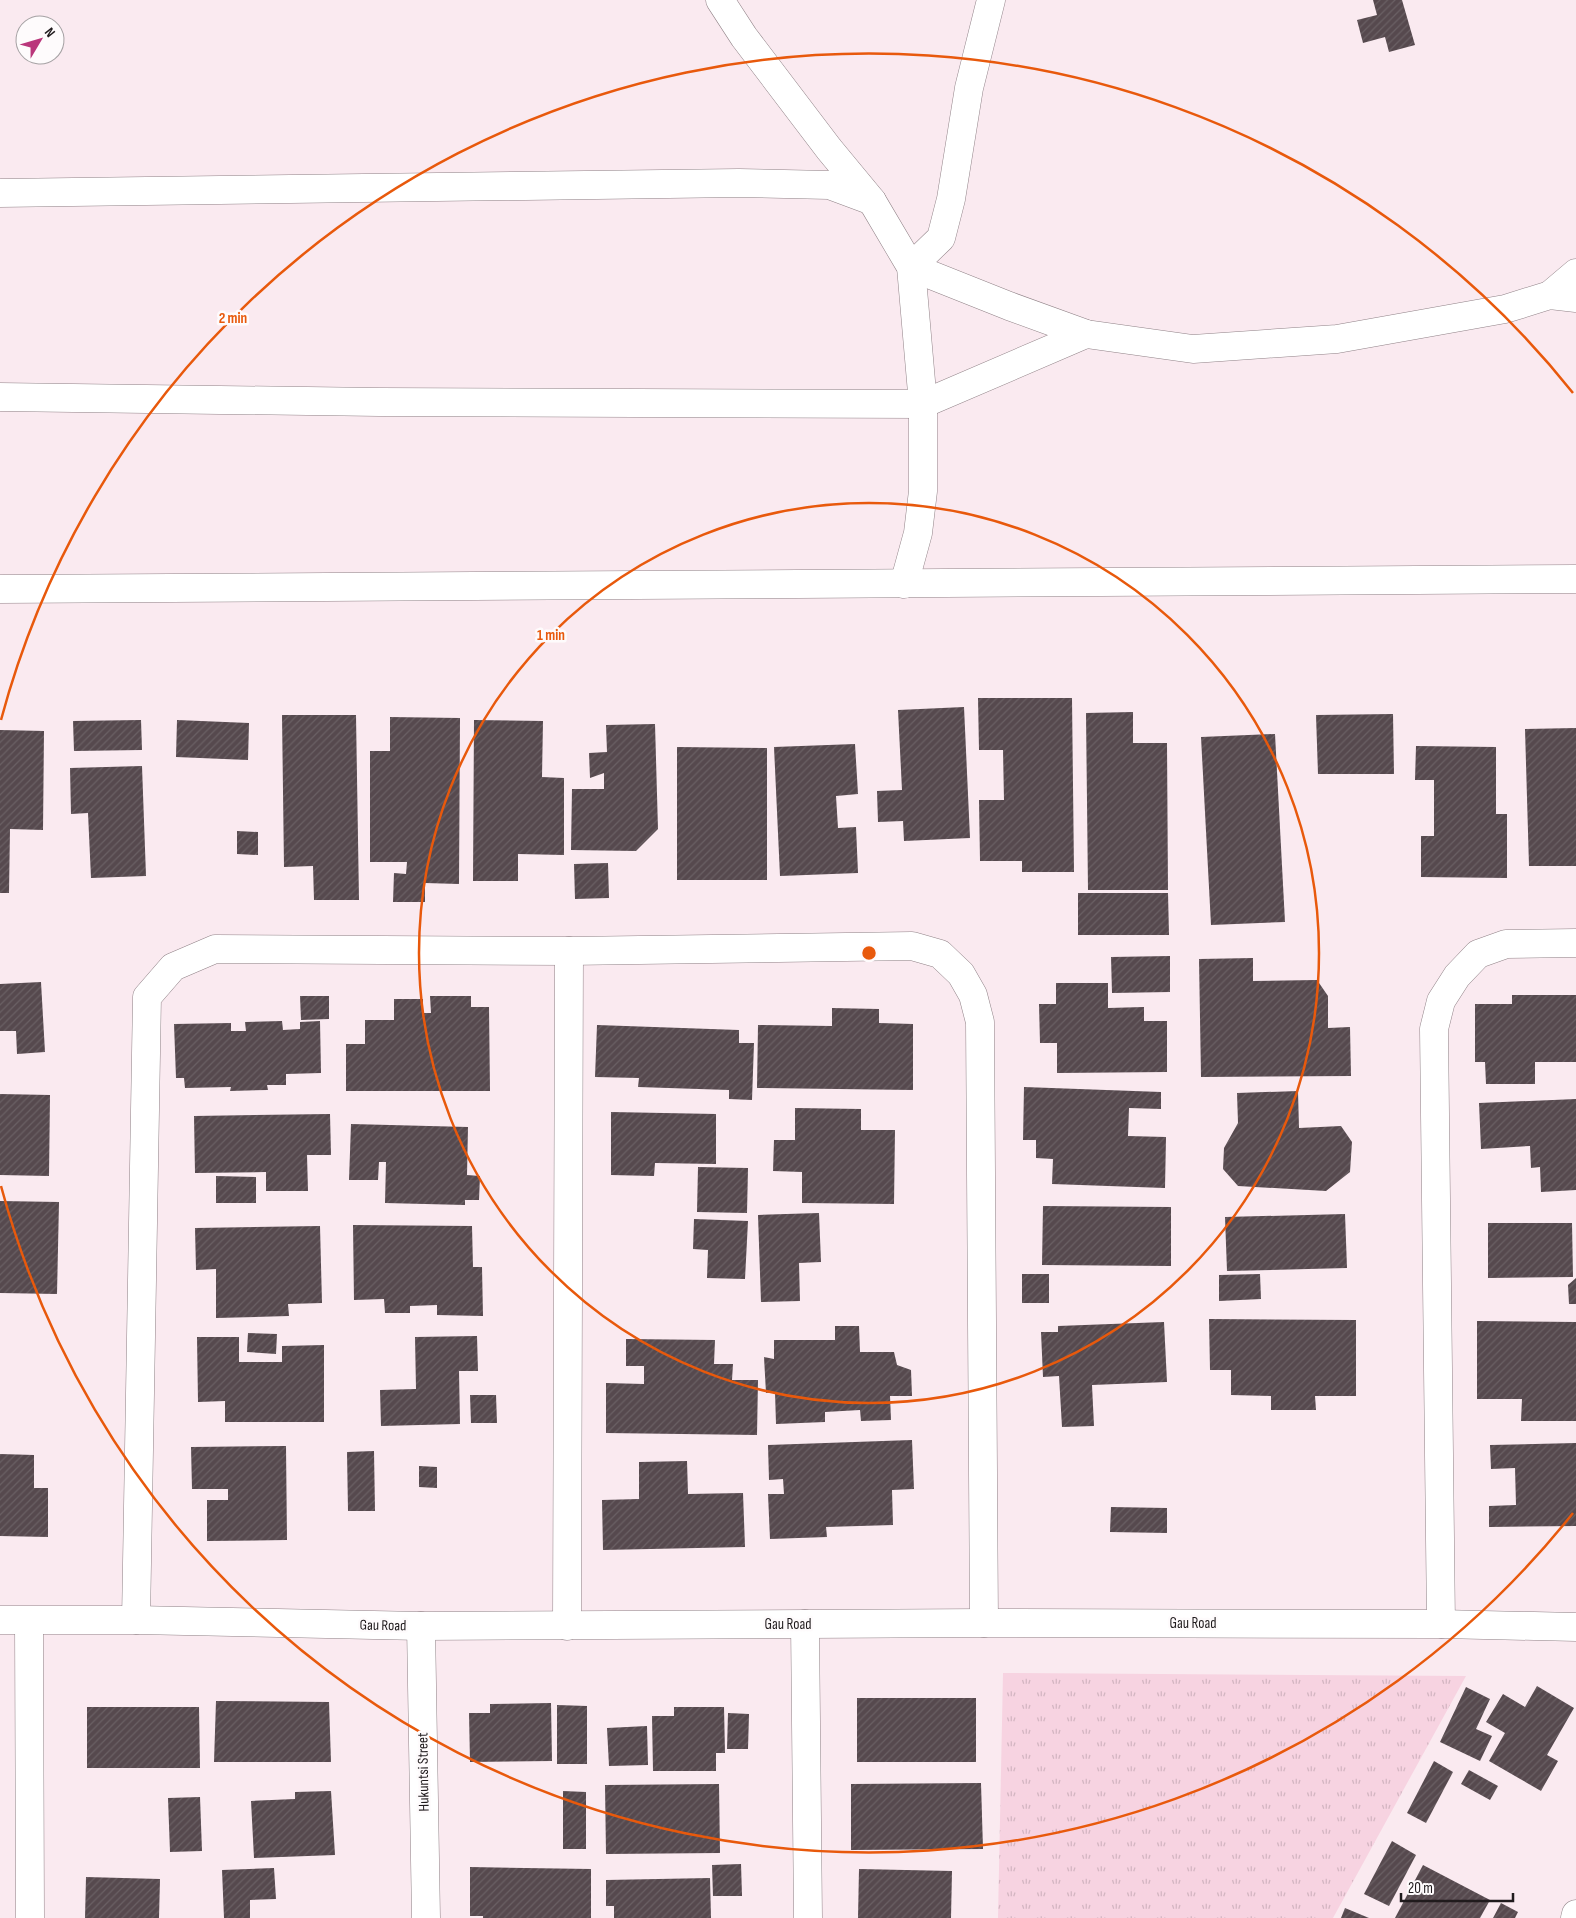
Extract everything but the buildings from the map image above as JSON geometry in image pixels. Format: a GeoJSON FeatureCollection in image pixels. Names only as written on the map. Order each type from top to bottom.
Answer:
{"type":"FeatureCollection","features":[{"type":"Feature","properties":{"kind":"street"},"geometry":{"type":"LineString","coordinates":[[720,0],[744,37],[872,202],[911,267],[923,404],[923,492],[918,533],[904,584]]}},
{"type":"Feature","properties":{"kind":"street"},"geometry":{"type":"LineString","coordinates":[[911,267],[941,238],[951,199],[969,88],[991,0]]}},
{"type":"Feature","properties":{"kind":"street"},"geometry":{"type":"LineString","coordinates":[[0,193],[739,183],[829,185],[872,202]]}},
{"type":"Feature","properties":{"kind":"street"},"geometry":{"type":"LineString","coordinates":[[911,267],[1086,334],[1193,348],[1337,340],[1505,309],[1563,297],[1576,273]]}},
{"type":"Feature","properties":{"kind":"street"},"geometry":{"type":"LineString","coordinates":[[0,396],[389,402],[923,404],[1086,334]]}},
{"type":"Feature","properties":{"kind":"street"},"geometry":{"type":"LineString","coordinates":[[0,589],[1576,579]]}},
{"type":"Feature","properties":{"kind":"street"},"geometry":{"type":"LineString","coordinates":[[1441,1624],[1434,1029],[1442,1001],[1457,976],[1478,954],[1506,944],[1576,943]]}},
{"type":"Feature","properties":{"kind":"street"},"geometry":{"type":"LineString","coordinates":[[136,1620],[147,997],[173,967],[215,949],[569,951],[912,946],[940,954],[961,974],[973,995],[980,1022],[984,1623]]}},
{"type":"Feature","properties":{"kind":"street"},"geometry":{"type":"LineString","coordinates":[[567,1626],[569,951]]}},
{"type":"Feature","properties":{"kind":"street","name":"Gau Road"},"geometry":{"type":"LineString","coordinates":[[0,1620],[136,1620],[420,1626],[984,1623],[1441,1624],[1576,1627]]}},
{"type":"Feature","properties":{"kind":"street"},"geometry":{"type":"LineString","coordinates":[[29,1621],[30,1918]]}},
{"type":"Feature","properties":{"kind":"street"},"geometry":{"type":"LineString","coordinates":[[806,1624],[808,1918]]}},
{"type":"Feature","properties":{"kind":"street","name":"Hukuntsi Street"},"geometry":{"type":"LineString","coordinates":[[420,1626],[426,1918]]}},
{"type":"Feature","properties":{"kind":"street"},"geometry":{"type":"LineString","coordinates":[[1575,1918],[1576,1914]]}},
{"type":"Feature","properties":{"kind":"green space"},"geometry":{"type":"Polygon","coordinates":[[[1003,1673],[1466,1676],[1333,1918],[998,1918],[1003,1673]]]}}]}
